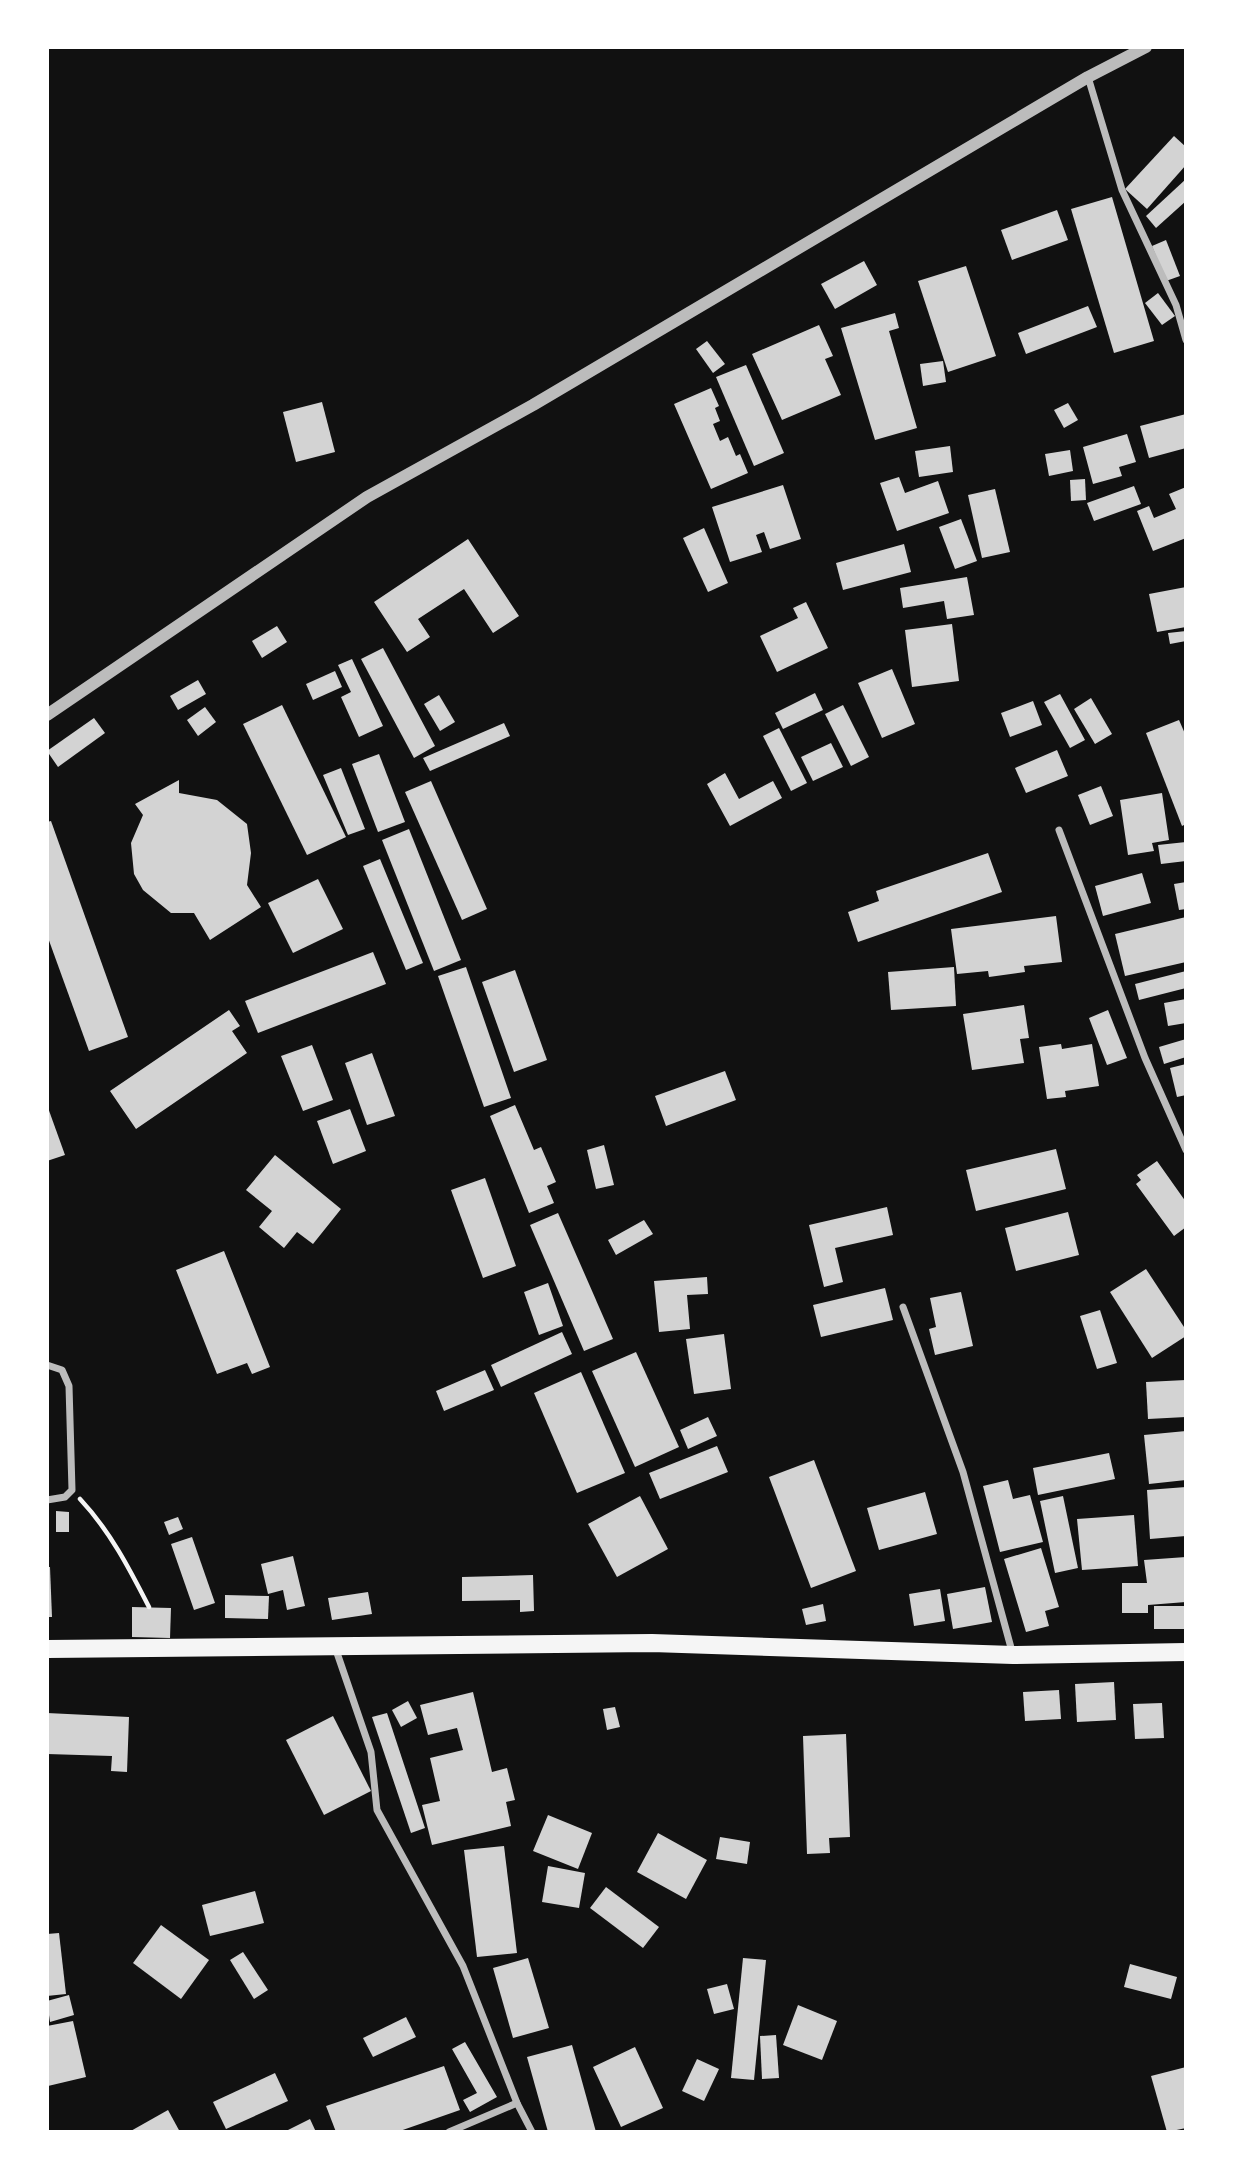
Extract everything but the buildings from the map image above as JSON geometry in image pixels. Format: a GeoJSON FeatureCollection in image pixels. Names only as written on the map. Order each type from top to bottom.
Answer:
{"type":"FeatureCollection","features":[{"type":"Feature","properties":{"kind":"main road"},"geometry":{"type":"LineString","coordinates":[[47,1648],[652,1643],[1013,1655],[1186,1652]]}},
{"type":"Feature","properties":{"kind":"street"},"geometry":{"type":"LineString","coordinates":[[47,715],[367,497],[533,405],[1088,77],[1146,47]]}},
{"type":"Feature","properties":{"kind":"street"},"geometry":{"type":"LineString","coordinates":[[1088,77],[1122,190],[1176,305],[1186,341]]}},
{"type":"Feature","properties":{"kind":"street"},"geometry":{"type":"LineString","coordinates":[[1059,830],[1145,1058],[1186,1150]]}},
{"type":"Feature","properties":{"kind":"street"},"geometry":{"type":"LineString","coordinates":[[903,1307],[964,1472],[1013,1655]]}},
{"type":"Feature","properties":{"kind":"street"},"geometry":{"type":"LineString","coordinates":[[47,1365],[62,1370],[69,1386],[72,1490],[65,1497],[47,1500]]}},
{"type":"Feature","properties":{"kind":"street"},"geometry":{"type":"LineString","coordinates":[[335,1646],[371,1752],[377,1810],[463,1966],[517,2104],[532,2132]]}},
{"type":"Feature","properties":{"kind":"street"},"geometry":{"type":"LineString","coordinates":[[449,2132],[517,2104]]}},
{"type":"Feature","properties":{"kind":"path"},"geometry":{"type":"LineString","coordinates":[[72,1490],[107,1531],[149,1607]]}}]}
